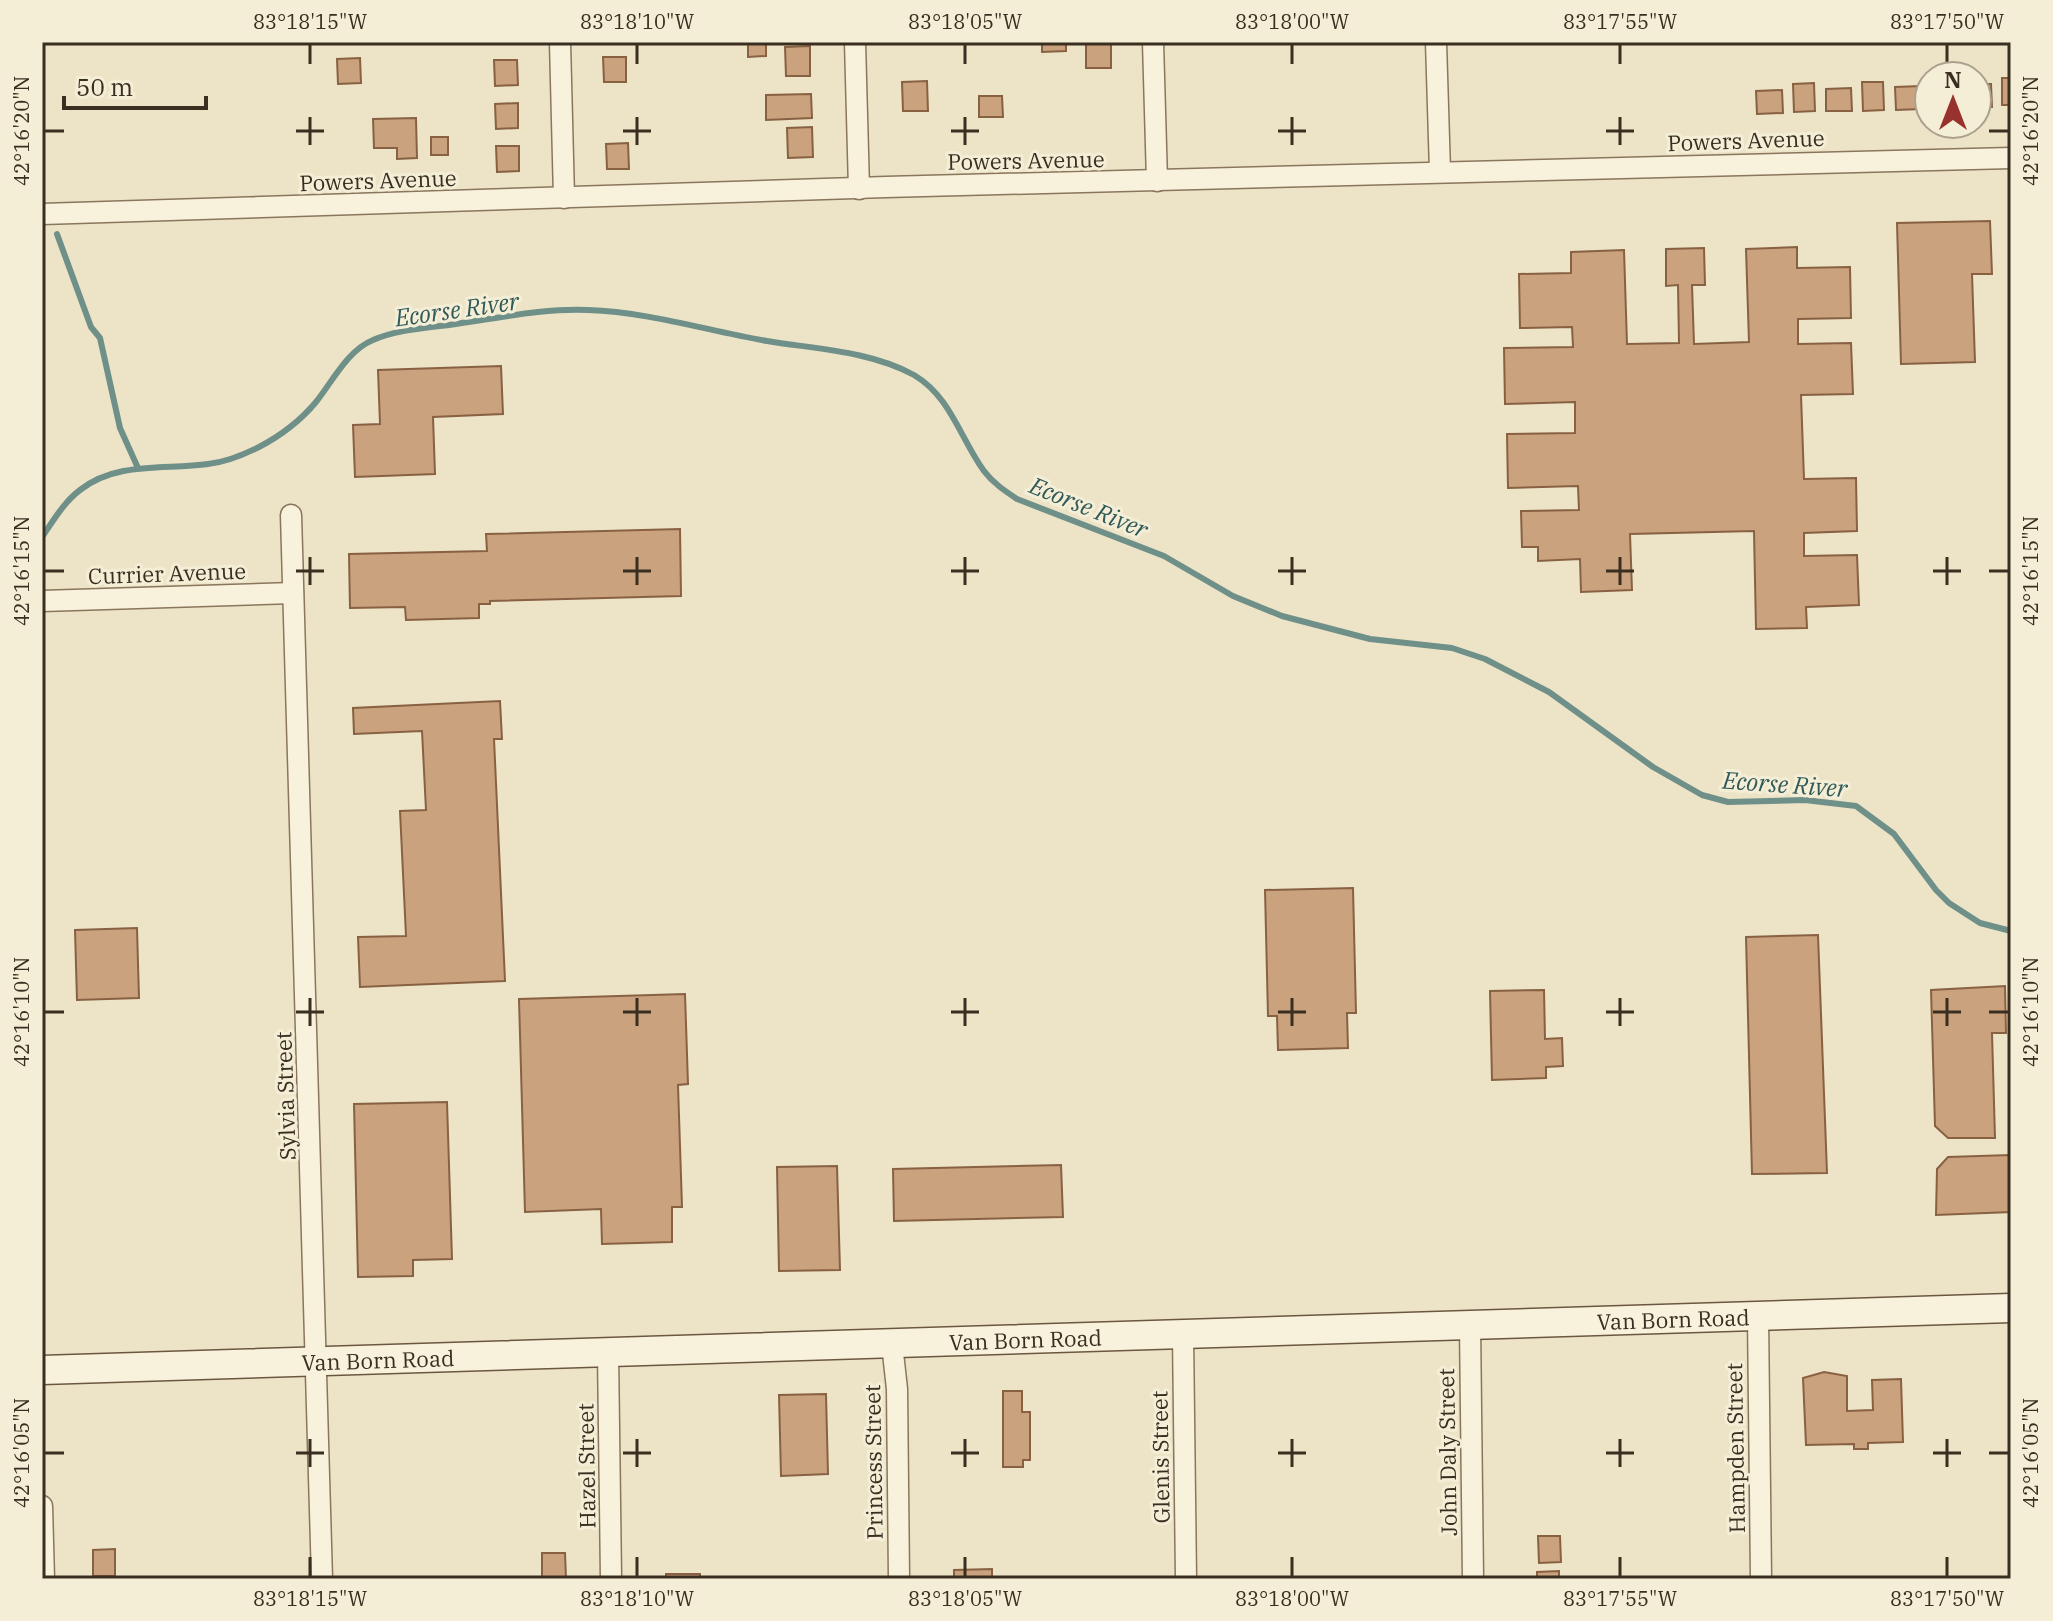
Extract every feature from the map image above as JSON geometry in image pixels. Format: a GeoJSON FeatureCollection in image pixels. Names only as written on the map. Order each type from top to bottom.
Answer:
{"type":"FeatureCollection","features":[{"type":"Feature","properties":{"kind":"main road","name":"Van Born Road"},"geometry":{"type":"LineString","coordinates":[[42,1370],[2011,1308]]}},
{"type":"Feature","properties":{"kind":"street"},"geometry":{"type":"LineString","coordinates":[[560,42],[564,198]]}},
{"type":"Feature","properties":{"kind":"street"},"geometry":{"type":"LineString","coordinates":[[855,42],[859,189]]}},
{"type":"Feature","properties":{"kind":"street"},"geometry":{"type":"LineString","coordinates":[[1153,42],[1157,181]]}},
{"type":"Feature","properties":{"kind":"street"},"geometry":{"type":"LineString","coordinates":[[1436,42],[1440,172]]}},
{"type":"Feature","properties":{"kind":"street","name":"Powers Avenue"},"geometry":{"type":"LineString","coordinates":[[42,214],[2011,158]]}},
{"type":"Feature","properties":{"kind":"street","name":"Sylvia Street"},"geometry":{"type":"LineString","coordinates":[[291,515],[322,1579]]}},
{"type":"Feature","properties":{"kind":"street","name":"Currier Avenue"},"geometry":{"type":"LineString","coordinates":[[42,601],[293,593]]}},
{"type":"Feature","properties":{"kind":"street","name":"Hampden Street"},"geometry":{"type":"LineString","coordinates":[[1758,1316],[1761,1579]]}},
{"type":"Feature","properties":{"kind":"street","name":"John Daly Street"},"geometry":{"type":"LineString","coordinates":[[1470,1325],[1473,1579]]}},
{"type":"Feature","properties":{"kind":"street","name":"Glenis Street"},"geometry":{"type":"LineString","coordinates":[[1183,1334],[1186,1579]]}},
{"type":"Feature","properties":{"kind":"street","name":"Princess Street"},"geometry":{"type":"LineString","coordinates":[[892,1344],[897,1389],[899,1579]]}},
{"type":"Feature","properties":{"kind":"street","name":"Hazel Street"},"geometry":{"type":"LineString","coordinates":[[608,1352],[611,1579]]}},
{"type":"Feature","properties":{"kind":"street"},"geometry":{"type":"LineString","coordinates":[[42,1506],[44,1579]]}},
{"type":"Feature","properties":{"kind":"building"},"geometry":{"type":"Polygon","coordinates":[[[748,42],[766,42],[766,56],[748,57],[748,42]]]}},
{"type":"Feature","properties":{"kind":"building"},"geometry":{"type":"Polygon","coordinates":[[[1042,42],[1066,42],[1066,51],[1042,52],[1042,42]]]}},
{"type":"Feature","properties":{"kind":"building"},"geometry":{"type":"Polygon","coordinates":[[[1086,42],[1111,42],[1111,68],[1086,68],[1086,42]]]}},
{"type":"Feature","properties":{"kind":"building"},"geometry":{"type":"Polygon","coordinates":[[[810,46],[810,76],[786,76],[785,47],[810,46]]]}},
{"type":"Feature","properties":{"kind":"building"},"geometry":{"type":"Polygon","coordinates":[[[603,57],[626,57],[626,82],[604,82],[603,57]]]}},
{"type":"Feature","properties":{"kind":"building"},"geometry":{"type":"Polygon","coordinates":[[[360,58],[361,83],[338,84],[337,59],[360,58]]]}},
{"type":"Feature","properties":{"kind":"building"},"geometry":{"type":"Polygon","coordinates":[[[494,60],[517,60],[518,85],[495,86],[494,60]]]}},
{"type":"Feature","properties":{"kind":"building"},"geometry":{"type":"Polygon","coordinates":[[[2002,78],[2011,78],[2011,105],[2002,105],[2002,78]]]}},
{"type":"Feature","properties":{"kind":"building"},"geometry":{"type":"Polygon","coordinates":[[[927,81],[928,111],[903,111],[902,82],[927,81]]]}},
{"type":"Feature","properties":{"kind":"building"},"geometry":{"type":"Polygon","coordinates":[[[1862,82],[1883,82],[1884,110],[1863,111],[1862,82]]]}},
{"type":"Feature","properties":{"kind":"building"},"geometry":{"type":"Polygon","coordinates":[[[1814,83],[1815,111],[1794,112],[1793,84],[1814,83]]]}},
{"type":"Feature","properties":{"kind":"building"},"geometry":{"type":"Polygon","coordinates":[[[1913,86],[1913,109],[1896,110],[1895,87],[1913,86]]]}},
{"type":"Feature","properties":{"kind":"building"},"geometry":{"type":"Polygon","coordinates":[[[1851,88],[1852,111],[1826,111],[1826,89],[1851,88]]]}},
{"type":"Feature","properties":{"kind":"building"},"geometry":{"type":"Polygon","coordinates":[[[1782,90],[1783,113],[1757,114],[1756,91],[1782,90]]]}},
{"type":"Feature","properties":{"kind":"building"},"geometry":{"type":"Polygon","coordinates":[[[811,94],[812,118],[766,120],[766,95],[811,94]]]}},
{"type":"Feature","properties":{"kind":"building"},"geometry":{"type":"Polygon","coordinates":[[[979,96],[1002,96],[1003,117],[979,117],[979,96]]]}},
{"type":"Feature","properties":{"kind":"building"},"geometry":{"type":"Polygon","coordinates":[[[518,103],[518,128],[496,129],[495,104],[518,103]]]}},
{"type":"Feature","properties":{"kind":"building"},"geometry":{"type":"Polygon","coordinates":[[[416,118],[417,158],[397,159],[397,148],[374,148],[373,119],[416,118]]]}},
{"type":"Feature","properties":{"kind":"building"},"geometry":{"type":"Polygon","coordinates":[[[812,127],[813,157],[788,158],[787,128],[812,127]]]}},
{"type":"Feature","properties":{"kind":"building"},"geometry":{"type":"Polygon","coordinates":[[[431,137],[448,137],[448,155],[431,155],[431,137]]]}},
{"type":"Feature","properties":{"kind":"building"},"geometry":{"type":"Polygon","coordinates":[[[628,143],[629,169],[607,169],[606,144],[628,143]]]}},
{"type":"Feature","properties":{"kind":"building"},"geometry":{"type":"Polygon","coordinates":[[[496,146],[519,146],[519,171],[497,172],[496,146]]]}},
{"type":"Feature","properties":{"kind":"building"},"geometry":{"type":"Polygon","coordinates":[[[1990,221],[1992,274],[1972,274],[1975,362],[1901,364],[1897,223],[1990,221]]]}},
{"type":"Feature","properties":{"kind":"building"},"geometry":{"type":"Polygon","coordinates":[[[1797,247],[1797,268],[1850,267],[1851,318],[1798,319],[1798,344],[1851,343],[1853,394],[1801,395],[1804,479],[1856,478],[1857,531],[1804,533],[1804,556],[1857,555],[1859,605],[1806,607],[1807,628],[1756,629],[1754,531],[1630,534],[1632,590],[1581,592],[1580,559],[1538,561],[1538,547],[1522,547],[1521,511],[1579,510],[1578,486],[1508,488],[1507,434],[1575,433],[1575,402],[1505,404],[1504,348],[1573,347],[1572,327],[1520,328],[1519,274],[1571,273],[1571,252],[1624,250],[1627,344],[1679,343],[1678,285],[1666,286],[1666,249],[1704,248],[1705,285],[1692,285],[1694,344],[1749,342],[1746,249],[1797,247]]]}},
{"type":"Feature","properties":{"kind":"building"},"geometry":{"type":"Polygon","coordinates":[[[501,366],[503,414],[433,417],[435,474],[355,477],[353,425],[380,424],[378,370],[501,366]]]}},
{"type":"Feature","properties":{"kind":"building"},"geometry":{"type":"Polygon","coordinates":[[[680,529],[681,596],[490,601],[490,604],[479,604],[479,618],[406,620],[405,607],[350,608],[349,554],[487,551],[486,534],[680,529]]]}},
{"type":"Feature","properties":{"kind":"building"},"geometry":{"type":"Polygon","coordinates":[[[500,701],[502,739],[494,739],[505,981],[360,987],[358,937],[406,936],[400,811],[426,810],[422,731],[354,734],[353,708],[500,701]]]}},
{"type":"Feature","properties":{"kind":"building"},"geometry":{"type":"Polygon","coordinates":[[[1353,888],[1356,1013],[1347,1013],[1348,1048],[1278,1050],[1277,1016],[1268,1016],[1265,890],[1353,888]]]}},
{"type":"Feature","properties":{"kind":"building"},"geometry":{"type":"Polygon","coordinates":[[[137,928],[139,998],[77,1000],[75,930],[137,928]]]}},
{"type":"Feature","properties":{"kind":"building"},"geometry":{"type":"Polygon","coordinates":[[[1818,935],[1827,1173],[1752,1174],[1746,937],[1818,935]]]}},
{"type":"Feature","properties":{"kind":"building"},"geometry":{"type":"Polygon","coordinates":[[[2005,986],[2006,1033],[1992,1033],[1995,1138],[1948,1138],[1935,1126],[1931,990],[2005,986]]]}},
{"type":"Feature","properties":{"kind":"building"},"geometry":{"type":"Polygon","coordinates":[[[1544,990],[1545,1039],[1562,1038],[1563,1066],[1546,1067],[1546,1078],[1492,1080],[1490,991],[1544,990]]]}},
{"type":"Feature","properties":{"kind":"building"},"geometry":{"type":"Polygon","coordinates":[[[685,994],[688,1084],[678,1085],[682,1207],[672,1207],[672,1242],[602,1244],[601,1209],[525,1212],[519,999],[685,994]]]}},
{"type":"Feature","properties":{"kind":"building"},"geometry":{"type":"Polygon","coordinates":[[[447,1102],[452,1259],[413,1260],[413,1276],[358,1277],[354,1104],[447,1102]]]}},
{"type":"Feature","properties":{"kind":"building"},"geometry":{"type":"Polygon","coordinates":[[[2010,1155],[2011,1212],[1936,1215],[1937,1169],[1948,1157],[2010,1155]]]}},
{"type":"Feature","properties":{"kind":"building"},"geometry":{"type":"Polygon","coordinates":[[[1061,1165],[1063,1217],[894,1221],[893,1169],[1061,1165]]]}},
{"type":"Feature","properties":{"kind":"building"},"geometry":{"type":"Polygon","coordinates":[[[837,1166],[840,1270],[779,1271],[777,1167],[837,1166]]]}},
{"type":"Feature","properties":{"kind":"building"},"geometry":{"type":"Polygon","coordinates":[[[1824,1372],[1847,1376],[1847,1411],[1873,1410],[1872,1380],[1901,1379],[1903,1442],[1868,1443],[1868,1449],[1854,1449],[1854,1444],[1806,1445],[1803,1378],[1824,1372]]]}},
{"type":"Feature","properties":{"kind":"building"},"geometry":{"type":"Polygon","coordinates":[[[1003,1391],[1022,1391],[1022,1412],[1030,1412],[1030,1460],[1023,1460],[1023,1467],[1003,1467],[1003,1391]]]}},
{"type":"Feature","properties":{"kind":"building"},"geometry":{"type":"Polygon","coordinates":[[[826,1394],[828,1474],[781,1476],[779,1395],[826,1394]]]}},
{"type":"Feature","properties":{"kind":"building"},"geometry":{"type":"Polygon","coordinates":[[[1538,1536],[1560,1536],[1561,1562],[1539,1563],[1538,1536]]]}},
{"type":"Feature","properties":{"kind":"building"},"geometry":{"type":"Polygon","coordinates":[[[115,1549],[115,1576],[93,1576],[93,1550],[115,1549]]]}},
{"type":"Feature","properties":{"kind":"building"},"geometry":{"type":"Polygon","coordinates":[[[542,1553],[565,1553],[566,1579],[542,1579],[542,1553]]]}},
{"type":"Feature","properties":{"kind":"building"},"geometry":{"type":"Polygon","coordinates":[[[992,1569],[992,1579],[954,1579],[954,1570],[992,1569]]]}},
{"type":"Feature","properties":{"kind":"building"},"geometry":{"type":"Polygon","coordinates":[[[1559,1571],[1559,1579],[1537,1579],[1537,1572],[1559,1571]]]}},
{"type":"Feature","properties":{"kind":"building"},"geometry":{"type":"Polygon","coordinates":[[[666,1574],[700,1574],[700,1579],[666,1579],[666,1574]]]}},
{"type":"Feature","properties":{"kind":"waterway"},"geometry":{"type":"LineString","coordinates":[[57,234],[91,327],[100,338],[120,428],[138,468]]}},
{"type":"Feature","properties":{"kind":"waterway","name":"Ecorse River"},"geometry":{"type":"LineString","coordinates":[[42,537],[69,500],[94,481],[142,468],[222,462],[267,443],[310,409],[356,351],[373,340],[393,333],[539,312],[588,310],[633,314],[767,341],[842,352],[897,367],[927,384],[946,406],[984,471],[1017,499],[1164,556],[1233,596],[1282,616],[1370,639],[1452,648],[1485,659],[1549,692],[1653,767],[1702,795],[1728,802],[1805,800],[1856,806],[1894,834],[1949,903],[1980,923],[2011,931]]}}]}
